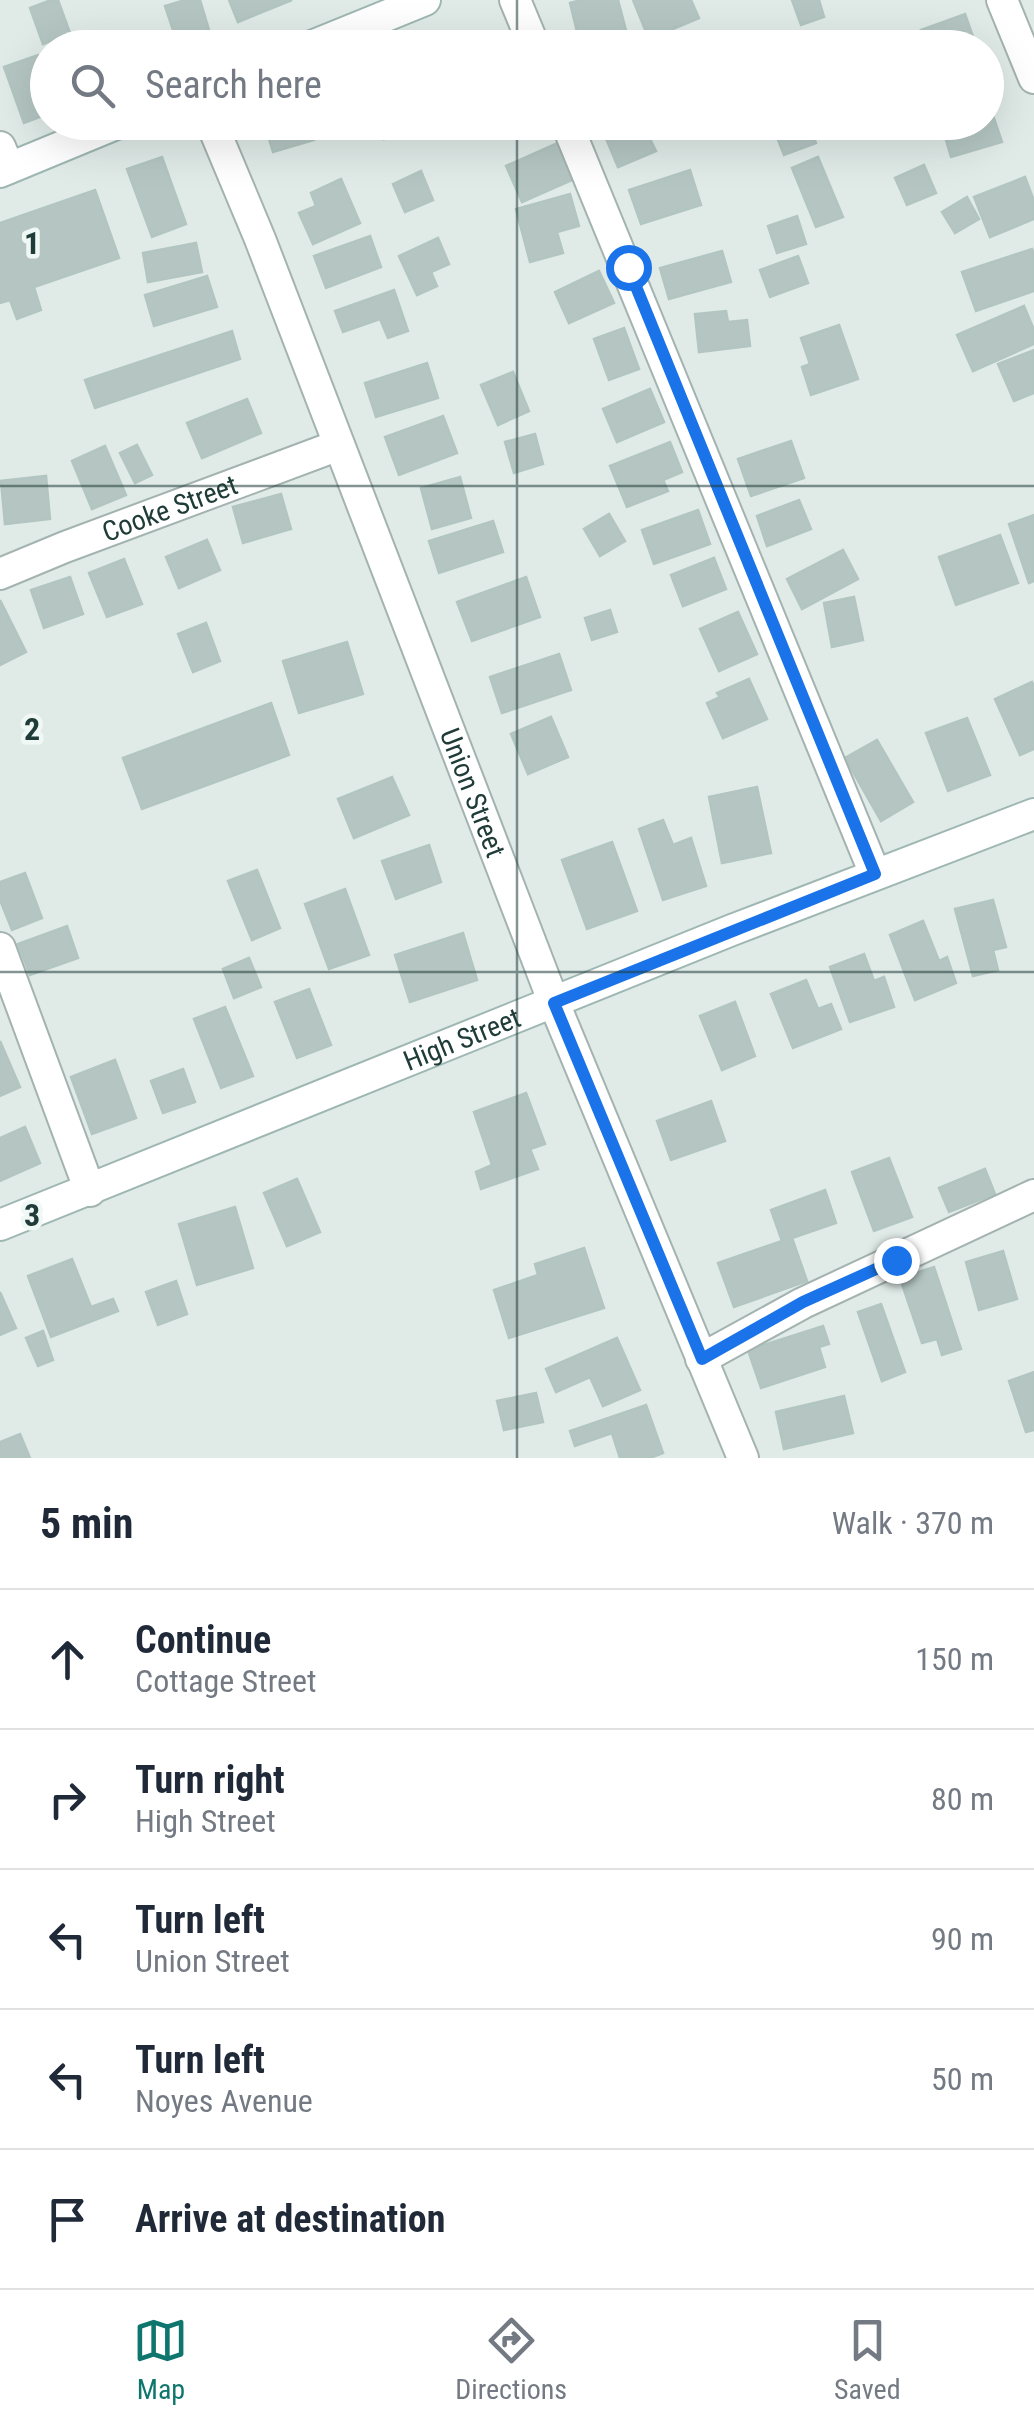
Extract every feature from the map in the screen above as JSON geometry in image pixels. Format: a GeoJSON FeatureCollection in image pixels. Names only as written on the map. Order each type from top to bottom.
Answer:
{"type":"FeatureCollection","features":[{"type":"Feature","properties":{"kind":"street"},"geometry":{"type":"LineString","coordinates":[[352,30],[426,0]]}},
{"type":"Feature","properties":{"kind":"street"},"geometry":{"type":"LineString","coordinates":[[515,0],[528,30]]}},
{"type":"Feature","properties":{"kind":"street"},"geometry":{"type":"LineString","coordinates":[[1002,0],[1034,78]]}},
{"type":"Feature","properties":{"kind":"street"},"geometry":{"type":"LineString","coordinates":[[3,162],[68,140]]}},
{"type":"Feature","properties":{"kind":"street","name":"Union Street"},"geometry":{"type":"LineString","coordinates":[[219,140],[554,1003],[743,1458]]}},
{"type":"Feature","properties":{"kind":"street"},"geometry":{"type":"LineString","coordinates":[[573,140],[875,874]]}},
{"type":"Feature","properties":{"kind":"street","name":"Cooke Street"},"geometry":{"type":"LineString","coordinates":[[0,574],[339,445]]}},
{"type":"Feature","properties":{"kind":"street","name":"High Street"},"geometry":{"type":"LineString","coordinates":[[0,1226],[875,874],[1034,814]]}},
{"type":"Feature","properties":{"kind":"street"},"geometry":{"type":"LineString","coordinates":[[0,948],[90,1190]]}},
{"type":"Feature","properties":{"kind":"street"},"geometry":{"type":"LineString","coordinates":[[702,1359],[803,1302],[1034,1195]]}},
{"type":"Feature","properties":{"kind":"building"},"geometry":{"type":"Polygon","coordinates":[[[58,0],[69,30],[38,30],[30,8],[58,0]]]}},
{"type":"Feature","properties":{"kind":"building"},"geometry":{"type":"Polygon","coordinates":[[[200,0],[209,30],[173,30],[165,6],[200,0]]]}},
{"type":"Feature","properties":{"kind":"building"},"geometry":{"type":"Polygon","coordinates":[[[229,0],[292,0],[238,22],[229,0]]]}},
{"type":"Feature","properties":{"kind":"building"},"geometry":{"type":"Polygon","coordinates":[[[618,0],[626,30],[577,30],[570,3],[618,0]]]}},
{"type":"Feature","properties":{"kind":"building"},"geometry":{"type":"Polygon","coordinates":[[[633,0],[691,0],[699,18],[670,30],[645,30],[633,0]]]}},
{"type":"Feature","properties":{"kind":"building"},"geometry":{"type":"Polygon","coordinates":[[[792,0],[819,0],[824,17],[801,25],[792,0]]]}},
{"type":"Feature","properties":{"kind":"building"},"geometry":{"type":"Polygon","coordinates":[[[965,14],[971,30],[921,30],[965,14]]]}},
{"type":"Feature","properties":{"kind":"building"},"geometry":{"type":"Polygon","coordinates":[[[30,58],[30,121],[24,123],[4,67],[30,58]]]}},
{"type":"Feature","properties":{"kind":"building"},"geometry":{"type":"Polygon","coordinates":[[[269,140],[314,140],[273,152],[269,140]]]}},
{"type":"Feature","properties":{"kind":"building"},"geometry":{"type":"Polygon","coordinates":[[[607,140],[650,140],[656,151],[618,167],[607,140]]]}},
{"type":"Feature","properties":{"kind":"building"},"geometry":{"type":"Polygon","coordinates":[[[778,140],[815,140],[816,143],[784,155],[778,140]]]}},
{"type":"Feature","properties":{"kind":"building"},"geometry":{"type":"Polygon","coordinates":[[[946,140],[1002,142],[951,157],[946,140]]]}},
{"type":"Feature","properties":{"kind":"building"},"geometry":{"type":"Polygon","coordinates":[[[558,143],[574,179],[522,202],[506,166],[558,143]]]}},
{"type":"Feature","properties":{"kind":"building"},"geometry":{"type":"Polygon","coordinates":[[[162,157],[186,224],[152,237],[127,169],[162,157]]]}},
{"type":"Feature","properties":{"kind":"building"},"geometry":{"type":"Polygon","coordinates":[[[818,157],[843,217],[816,227],[792,168],[818,157]]]}},
{"type":"Feature","properties":{"kind":"building"},"geometry":{"type":"Polygon","coordinates":[[[924,165],[936,193],[907,205],[895,178],[924,165]]]}},
{"type":"Feature","properties":{"kind":"building"},"geometry":{"type":"Polygon","coordinates":[[[690,170],[701,205],[641,224],[629,190],[690,170]]]}},
{"type":"Feature","properties":{"kind":"building"},"geometry":{"type":"Polygon","coordinates":[[[421,171],[433,200],[405,212],[393,184],[421,171]]]}},
{"type":"Feature","properties":{"kind":"building"},"geometry":{"type":"Polygon","coordinates":[[[1025,177],[1034,201],[1034,219],[990,237],[974,197],[1025,177]]]}},
{"type":"Feature","properties":{"kind":"building"},"geometry":{"type":"Polygon","coordinates":[[[341,179],[360,223],[313,244],[299,213],[316,206],[311,193],[341,179]]]}},
{"type":"Feature","properties":{"kind":"building"},"geometry":{"type":"Polygon","coordinates":[[[95,190],[119,258],[34,287],[41,310],[17,319],[10,300],[0,303],[0,223],[95,190]]]}},
{"type":"Feature","properties":{"kind":"building"},"geometry":{"type":"Polygon","coordinates":[[[570,194],[579,226],[557,232],[563,253],[530,262],[516,209],[570,194]]]}},
{"type":"Feature","properties":{"kind":"building"},"geometry":{"type":"Polygon","coordinates":[[[967,197],[979,219],[955,233],[942,212],[967,197]]]}},
{"type":"Feature","properties":{"kind":"building"},"geometry":{"type":"Polygon","coordinates":[[[797,216],[806,244],[777,253],[768,226],[797,216]]]}},
{"type":"Feature","properties":{"kind":"building"},"geometry":{"type":"Polygon","coordinates":[[[370,236],[381,267],[326,288],[314,256],[370,236]]]}},
{"type":"Feature","properties":{"kind":"building"},"geometry":{"type":"Polygon","coordinates":[[[438,238],[449,264],[431,272],[437,286],[417,295],[399,256],[438,238]]]}},
{"type":"Feature","properties":{"kind":"building"},"geometry":{"type":"Polygon","coordinates":[[[196,243],[202,272],[148,282],[143,253],[196,243]]]}},
{"type":"Feature","properties":{"kind":"building"},"geometry":{"type":"Polygon","coordinates":[[[1032,249],[1034,291],[976,311],[962,272],[1032,249]]]}},
{"type":"Feature","properties":{"kind":"building"},"geometry":{"type":"Polygon","coordinates":[[[722,251],[731,282],[669,299],[660,268],[722,251]]]}},
{"type":"Feature","properties":{"kind":"building"},"geometry":{"type":"Polygon","coordinates":[[[798,256],[808,283],[770,297],[760,270],[798,256]]]}},
{"type":"Feature","properties":{"kind":"building"},"geometry":{"type":"Polygon","coordinates":[[[599,271],[614,303],[569,323],[555,292],[599,271]]]}},
{"type":"Feature","properties":{"kind":"building"},"geometry":{"type":"Polygon","coordinates":[[[207,276],[217,307],[154,326],[145,295],[207,276]]]}},
{"type":"Feature","properties":{"kind":"building"},"geometry":{"type":"Polygon","coordinates":[[[394,290],[408,331],[388,338],[380,319],[343,332],[335,311],[394,290]]]}},
{"type":"Feature","properties":{"kind":"building"},"geometry":{"type":"Polygon","coordinates":[[[1024,306],[1034,330],[1034,344],[973,371],[957,335],[1024,306]]]}},
{"type":"Feature","properties":{"kind":"building"},"geometry":{"type":"Polygon","coordinates":[[[726,311],[728,322],[747,320],[750,346],[699,352],[695,314],[726,311]]]}},
{"type":"Feature","properties":{"kind":"building"},"geometry":{"type":"Polygon","coordinates":[[[839,325],[858,379],[811,395],[802,367],[810,364],[801,338],[839,325]]]}},
{"type":"Feature","properties":{"kind":"building"},"geometry":{"type":"Polygon","coordinates":[[[624,328],[639,369],[609,380],[594,339],[624,328]]]}},
{"type":"Feature","properties":{"kind":"building"},"geometry":{"type":"Polygon","coordinates":[[[232,331],[240,359],[95,408],[85,380],[232,331]]]}},
{"type":"Feature","properties":{"kind":"building"},"geometry":{"type":"Polygon","coordinates":[[[1034,350],[1034,393],[1014,401],[998,364],[1034,350]]]}},
{"type":"Feature","properties":{"kind":"building"},"geometry":{"type":"Polygon","coordinates":[[[427,363],[438,398],[376,417],[365,383],[427,363]]]}},
{"type":"Feature","properties":{"kind":"building"},"geometry":{"type":"Polygon","coordinates":[[[513,372],[529,411],[498,425],[481,385],[513,372]]]}},
{"type":"Feature","properties":{"kind":"building"},"geometry":{"type":"Polygon","coordinates":[[[650,389],[664,422],[617,442],[603,409],[650,389]]]}},
{"type":"Feature","properties":{"kind":"building"},"geometry":{"type":"Polygon","coordinates":[[[247,399],[261,433],[202,458],[187,423],[247,399]]]}},
{"type":"Feature","properties":{"kind":"building"},"geometry":{"type":"Polygon","coordinates":[[[443,416],[457,453],[399,475],[385,437],[443,416]]]}},
{"type":"Feature","properties":{"kind":"building"},"geometry":{"type":"Polygon","coordinates":[[[535,434],[543,464],[514,473],[505,442],[535,434]]]}},
{"type":"Feature","properties":{"kind":"building"},"geometry":{"type":"Polygon","coordinates":[[[791,441],[804,478],[751,496],[738,459],[791,441]]]}},
{"type":"Feature","properties":{"kind":"building"},"geometry":{"type":"Polygon","coordinates":[[[670,442],[682,472],[663,480],[668,491],[627,507],[610,466],[670,442]]]}},
{"type":"Feature","properties":{"kind":"building"},"geometry":{"type":"Polygon","coordinates":[[[137,445],[152,475],[135,483],[120,453],[137,445]]]}},
{"type":"Feature","properties":{"kind":"building"},"geometry":{"type":"Polygon","coordinates":[[[105,446],[126,495],[92,509],[72,461],[105,446]]]}},
{"type":"Feature","properties":{"kind":"building"},"geometry":{"type":"Polygon","coordinates":[[[46,476],[50,519],[5,524],[1,481],[46,476]]]}},
{"type":"Feature","properties":{"kind":"building"},"geometry":{"type":"Polygon","coordinates":[[[460,477],[471,518],[432,529],[421,488],[460,477]]]}},
{"type":"Feature","properties":{"kind":"building"},"geometry":{"type":"Polygon","coordinates":[[[281,494],[291,529],[243,543],[233,507],[281,494]]]}},
{"type":"Feature","properties":{"kind":"building"},"geometry":{"type":"Polygon","coordinates":[[[799,500],[811,529],[767,546],[757,516],[799,500]]]}},
{"type":"Feature","properties":{"kind":"building"},"geometry":{"type":"Polygon","coordinates":[[[698,510],[710,544],[654,564],[642,530],[698,510]]]}},
{"type":"Feature","properties":{"kind":"building"},"geometry":{"type":"Polygon","coordinates":[[[609,514],[625,541],[600,556],[584,529],[609,514]]]}},
{"type":"Feature","properties":{"kind":"building"},"geometry":{"type":"Polygon","coordinates":[[[1034,515],[1034,581],[1029,583],[1009,524],[1034,515]]]}},
{"type":"Feature","properties":{"kind":"building"},"geometry":{"type":"Polygon","coordinates":[[[493,521],[503,552],[439,573],[429,541],[493,521]]]}},
{"type":"Feature","properties":{"kind":"building"},"geometry":{"type":"Polygon","coordinates":[[[1000,535],[1018,583],[956,605],[939,557],[1000,535]]]}},
{"type":"Feature","properties":{"kind":"building"},"geometry":{"type":"Polygon","coordinates":[[[207,540],[220,570],[179,588],[166,557],[207,540]]]}},
{"type":"Feature","properties":{"kind":"building"},"geometry":{"type":"Polygon","coordinates":[[[843,550],[858,579],[802,609],[787,579],[843,550]]]}},
{"type":"Feature","properties":{"kind":"building"},"geometry":{"type":"Polygon","coordinates":[[[714,558],[726,589],[683,606],[671,575],[714,558]]]}},
{"type":"Feature","properties":{"kind":"building"},"geometry":{"type":"Polygon","coordinates":[[[124,559],[142,604],[107,617],[89,573],[124,559]]]}},
{"type":"Feature","properties":{"kind":"building"},"geometry":{"type":"Polygon","coordinates":[[[70,577],[83,614],[44,628],[31,590],[70,577]]]}},
{"type":"Feature","properties":{"kind":"building"},"geometry":{"type":"Polygon","coordinates":[[[526,577],[540,617],[472,641],[457,602],[526,577]]]}},
{"type":"Feature","properties":{"kind":"building"},"geometry":{"type":"Polygon","coordinates":[[[854,597],[863,640],[832,647],[824,603],[854,597]]]}},
{"type":"Feature","properties":{"kind":"building"},"geometry":{"type":"Polygon","coordinates":[[[0,600],[26,652],[0,665],[0,600]]]}},
{"type":"Feature","properties":{"kind":"building"},"geometry":{"type":"Polygon","coordinates":[[[610,610],[617,632],[592,640],[585,618],[610,610]]]}},
{"type":"Feature","properties":{"kind":"building"},"geometry":{"type":"Polygon","coordinates":[[[738,612],[757,654],[719,671],[700,629],[738,612]]]}},
{"type":"Feature","properties":{"kind":"building"},"geometry":{"type":"Polygon","coordinates":[[[206,623],[220,661],[193,672],[178,634],[206,623]]]}},
{"type":"Feature","properties":{"kind":"building"},"geometry":{"type":"Polygon","coordinates":[[[347,642],[363,694],[299,713],[283,661],[347,642]]]}},
{"type":"Feature","properties":{"kind":"building"},"geometry":{"type":"Polygon","coordinates":[[[559,654],[571,690],[502,713],[490,677],[559,654]]]}},
{"type":"Feature","properties":{"kind":"building"},"geometry":{"type":"Polygon","coordinates":[[[749,679],[767,719],[723,738],[707,703],[720,697],[717,693],[749,679]]]}},
{"type":"Feature","properties":{"kind":"building"},"geometry":{"type":"Polygon","coordinates":[[[1032,682],[1034,749],[1020,755],[995,699],[1032,682]]]}},
{"type":"Feature","properties":{"kind":"building"},"geometry":{"type":"Polygon","coordinates":[[[271,703],[289,755],[142,809],[123,758],[271,703]]]}},
{"type":"Feature","properties":{"kind":"building"},"geometry":{"type":"Polygon","coordinates":[[[551,717],[568,757],[528,774],[511,734],[551,717]]]}},
{"type":"Feature","properties":{"kind":"building"},"geometry":{"type":"Polygon","coordinates":[[[967,718],[990,775],[948,791],[926,733],[967,718]]]}},
{"type":"Feature","properties":{"kind":"building"},"geometry":{"type":"Polygon","coordinates":[[[877,740],[913,802],[881,821],[845,758],[877,740]]]}},
{"type":"Feature","properties":{"kind":"building"},"geometry":{"type":"Polygon","coordinates":[[[392,777],[409,815],[354,838],[338,799],[392,777]]]}},
{"type":"Feature","properties":{"kind":"building"},"geometry":{"type":"Polygon","coordinates":[[[757,787],[771,853],[722,863],[709,797],[757,787]]]}},
{"type":"Feature","properties":{"kind":"building"},"geometry":{"type":"Polygon","coordinates":[[[663,820],[673,845],[691,838],[706,886],[663,900],[639,829],[663,820]]]}},
{"type":"Feature","properties":{"kind":"building"},"geometry":{"type":"Polygon","coordinates":[[[612,842],[637,911],[587,929],[562,860],[612,842]]]}},
{"type":"Feature","properties":{"kind":"building"},"geometry":{"type":"Polygon","coordinates":[[[429,845],[441,882],[396,899],[382,861],[429,845]]]}},
{"type":"Feature","properties":{"kind":"building"},"geometry":{"type":"Polygon","coordinates":[[[257,870],[280,928],[252,940],[228,881],[257,870]]]}},
{"type":"Feature","properties":{"kind":"building"},"geometry":{"type":"Polygon","coordinates":[[[25,873],[42,918],[12,930],[0,900],[0,882],[25,873]]]}},
{"type":"Feature","properties":{"kind":"building"},"geometry":{"type":"Polygon","coordinates":[[[345,889],[369,955],[329,969],[305,904],[345,889]]]}},
{"type":"Feature","properties":{"kind":"building"},"geometry":{"type":"Polygon","coordinates":[[[993,900],[1006,947],[993,950],[998,970],[973,976],[955,909],[993,900]]]}},
{"type":"Feature","properties":{"kind":"building"},"geometry":{"type":"Polygon","coordinates":[[[923,921],[939,961],[947,957],[956,983],[915,1000],[890,935],[923,921]]]}},
{"type":"Feature","properties":{"kind":"building"},"geometry":{"type":"Polygon","coordinates":[[[67,926],[78,958],[30,975],[18,944],[67,926]]]}},
{"type":"Feature","properties":{"kind":"building"},"geometry":{"type":"Polygon","coordinates":[[[463,933],[477,980],[410,1002],[395,955],[463,933]]]}},
{"type":"Feature","properties":{"kind":"building"},"geometry":{"type":"Polygon","coordinates":[[[864,954],[874,981],[884,977],[894,1007],[850,1022],[830,967],[864,954]]]}},
{"type":"Feature","properties":{"kind":"building"},"geometry":{"type":"Polygon","coordinates":[[[249,958],[261,987],[234,998],[223,969],[249,958]]]}},
{"type":"Feature","properties":{"kind":"building"},"geometry":{"type":"Polygon","coordinates":[[[806,980],[818,1009],[831,1004],[841,1029],[793,1048],[771,994],[806,980]]]}},
{"type":"Feature","properties":{"kind":"building"},"geometry":{"type":"Polygon","coordinates":[[[309,989],[331,1045],[297,1058],[275,1002],[309,989]]]}},
{"type":"Feature","properties":{"kind":"building"},"geometry":{"type":"Polygon","coordinates":[[[735,1002],[755,1056],[722,1070],[700,1016],[735,1002]]]}},
{"type":"Feature","properties":{"kind":"building"},"geometry":{"type":"Polygon","coordinates":[[[225,1007],[253,1076],[221,1088],[194,1019],[225,1007]]]}},
{"type":"Feature","properties":{"kind":"building"},"geometry":{"type":"Polygon","coordinates":[[[0,1041],[20,1087],[0,1096],[0,1041]]]}},
{"type":"Feature","properties":{"kind":"building"},"geometry":{"type":"Polygon","coordinates":[[[115,1060],[136,1118],[92,1134],[71,1077],[115,1060]]]}},
{"type":"Feature","properties":{"kind":"building"},"geometry":{"type":"Polygon","coordinates":[[[183,1069],[195,1102],[163,1113],[151,1081],[183,1069]]]}},
{"type":"Feature","properties":{"kind":"building"},"geometry":{"type":"Polygon","coordinates":[[[526,1093],[545,1144],[530,1149],[538,1169],[481,1189],[476,1172],[492,1165],[474,1112],[526,1093]]]}},
{"type":"Feature","properties":{"kind":"building"},"geometry":{"type":"Polygon","coordinates":[[[711,1101],[725,1141],[671,1160],[657,1121],[711,1101]]]}},
{"type":"Feature","properties":{"kind":"building"},"geometry":{"type":"Polygon","coordinates":[[[25,1127],[40,1163],[0,1181],[0,1138],[25,1127]]]}},
{"type":"Feature","properties":{"kind":"building"},"geometry":{"type":"Polygon","coordinates":[[[889,1158],[912,1217],[874,1231],[852,1172],[889,1158]]]}},
{"type":"Feature","properties":{"kind":"building"},"geometry":{"type":"Polygon","coordinates":[[[985,1169],[995,1194],[949,1212],[939,1188],[985,1169]]]}},
{"type":"Feature","properties":{"kind":"building"},"geometry":{"type":"Polygon","coordinates":[[[297,1179],[320,1232],[287,1246],[264,1193],[297,1179]]]}},
{"type":"Feature","properties":{"kind":"building"},"geometry":{"type":"Polygon","coordinates":[[[825,1190],[836,1223],[792,1238],[807,1281],[734,1307],[718,1263],[782,1241],[771,1210],[825,1190]]]}},
{"type":"Feature","properties":{"kind":"building"},"geometry":{"type":"Polygon","coordinates":[[[235,1207],[253,1268],[197,1285],[179,1224],[235,1207]]]}},
{"type":"Feature","properties":{"kind":"building"},"geometry":{"type":"Polygon","coordinates":[[[584,1248],[604,1308],[509,1338],[494,1290],[538,1275],[535,1264],[584,1248]]]}},
{"type":"Feature","properties":{"kind":"building"},"geometry":{"type":"Polygon","coordinates":[[[1003,1251],[1017,1299],[979,1310],[966,1262],[1003,1251]]]}},
{"type":"Feature","properties":{"kind":"building"},"geometry":{"type":"Polygon","coordinates":[[[72,1259],[91,1307],[113,1299],[118,1311],[51,1337],[28,1276],[72,1259]]]}},
{"type":"Feature","properties":{"kind":"building"},"geometry":{"type":"Polygon","coordinates":[[[934,1267],[961,1349],[942,1355],[937,1339],[922,1343],[900,1278],[934,1267]]]}},
{"type":"Feature","properties":{"kind":"building"},"geometry":{"type":"Polygon","coordinates":[[[176,1281],[187,1314],[158,1325],[146,1292],[176,1281]]]}},
{"type":"Feature","properties":{"kind":"building"},"geometry":{"type":"Polygon","coordinates":[[[0,1292],[16,1328],[0,1335],[0,1292]]]}},
{"type":"Feature","properties":{"kind":"building"},"geometry":{"type":"Polygon","coordinates":[[[881,1304],[905,1372],[882,1381],[858,1312],[881,1304]]]}},
{"type":"Feature","properties":{"kind":"building"},"geometry":{"type":"Polygon","coordinates":[[[823,1326],[829,1344],[819,1347],[825,1367],[761,1388],[748,1350],[823,1326]]]}},
{"type":"Feature","properties":{"kind":"building"},"geometry":{"type":"Polygon","coordinates":[[[43,1331],[53,1360],[38,1366],[26,1338],[43,1331]]]}},
{"type":"Feature","properties":{"kind":"building"},"geometry":{"type":"Polygon","coordinates":[[[617,1338],[640,1390],[603,1406],[590,1377],[556,1392],[546,1369],[617,1338]]]}},
{"type":"Feature","properties":{"kind":"building"},"geometry":{"type":"Polygon","coordinates":[[[1034,1372],[1034,1430],[1026,1432],[1009,1381],[1034,1372]]]}},
{"type":"Feature","properties":{"kind":"building"},"geometry":{"type":"Polygon","coordinates":[[[536,1393],[543,1422],[504,1430],[497,1401],[536,1393]]]}},
{"type":"Feature","properties":{"kind":"building"},"geometry":{"type":"Polygon","coordinates":[[[844,1396],[853,1433],[784,1449],[776,1412],[844,1396]]]}},
{"type":"Feature","properties":{"kind":"building"},"geometry":{"type":"Polygon","coordinates":[[[646,1405],[663,1453],[650,1458],[620,1458],[612,1433],[575,1446],[570,1431],[646,1405]]]}},
{"type":"Feature","properties":{"kind":"building"},"geometry":{"type":"Polygon","coordinates":[[[20,1434],[30,1458],[0,1458],[0,1442],[20,1434]]]}},
{"type":"Feature","properties":{"kind":"route"},"geometry":{"type":"LineString","coordinates":[[628,267],[875,874],[554,1003],[702,1359],[803,1302],[896,1260]]}}]}
